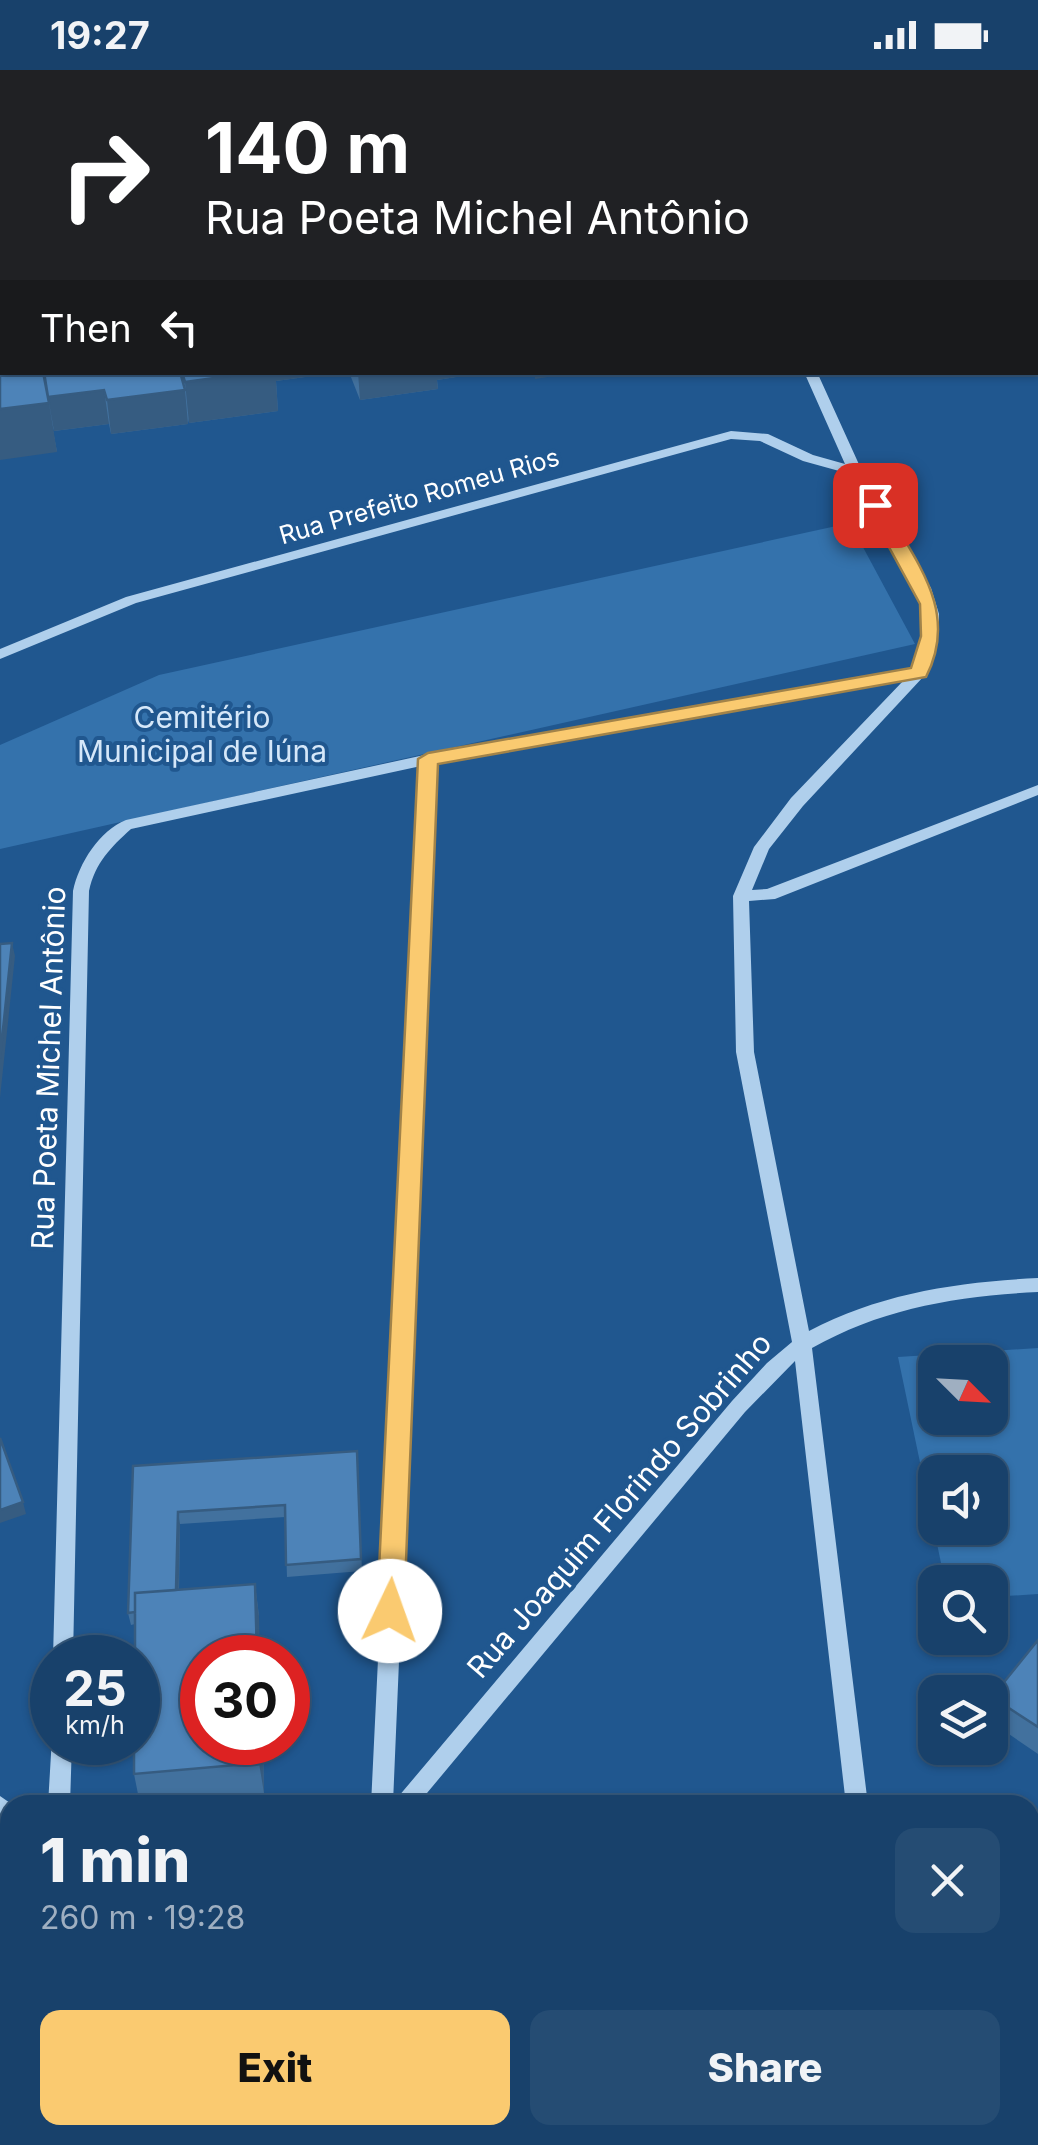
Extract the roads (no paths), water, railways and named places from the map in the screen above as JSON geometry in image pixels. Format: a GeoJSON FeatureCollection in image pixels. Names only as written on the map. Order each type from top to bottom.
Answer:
{"type":"FeatureCollection","features":[{"type":"Feature","properties":{"kind":"street"},"geometry":{"type":"LineString","coordinates":[[811,375],[855,471],[930,604],[930,636],[919,673],[797,802],[762,846],[740,896],[746,1052],[802,1344],[857,1795]]}},
{"type":"Feature","properties":{"kind":"street","name":"Rua Prefeito Romeu Rios"},"geometry":{"type":"LineString","coordinates":[[0,654],[131,600],[731,436],[763,437],[821,462],[855,471]]}},
{"type":"Feature","properties":{"kind":"street","name":"Rua Poeta Michel Antônio"},"geometry":{"type":"LineString","coordinates":[[64,1635],[84,872],[126,826],[428,759],[919,673]]}},
{"type":"Feature","properties":{"kind":"street"},"geometry":{"type":"LineString","coordinates":[[382,1795],[428,759]]}},
{"type":"Feature","properties":{"kind":"street"},"geometry":{"type":"LineString","coordinates":[[740,896],[769,896],[1036,790]]}},
{"type":"Feature","properties":{"kind":"street","name":"Rua Joaquim Florindo Sobrinho"},"geometry":{"type":"LineString","coordinates":[[411,1795],[721,1428],[802,1344],[879,1307],[920,1294],[964,1287],[1038,1285]]}},
{"type":"Feature","properties":{"kind":"street"},"geometry":{"type":"LineString","coordinates":[[59,1795],[60,1765]]}},
{"type":"Feature","properties":{"kind":"park label","name":"Cemitério Municipal de Iúna"},"geometry":{"type":"Point","coordinates":[202,734]}}]}
